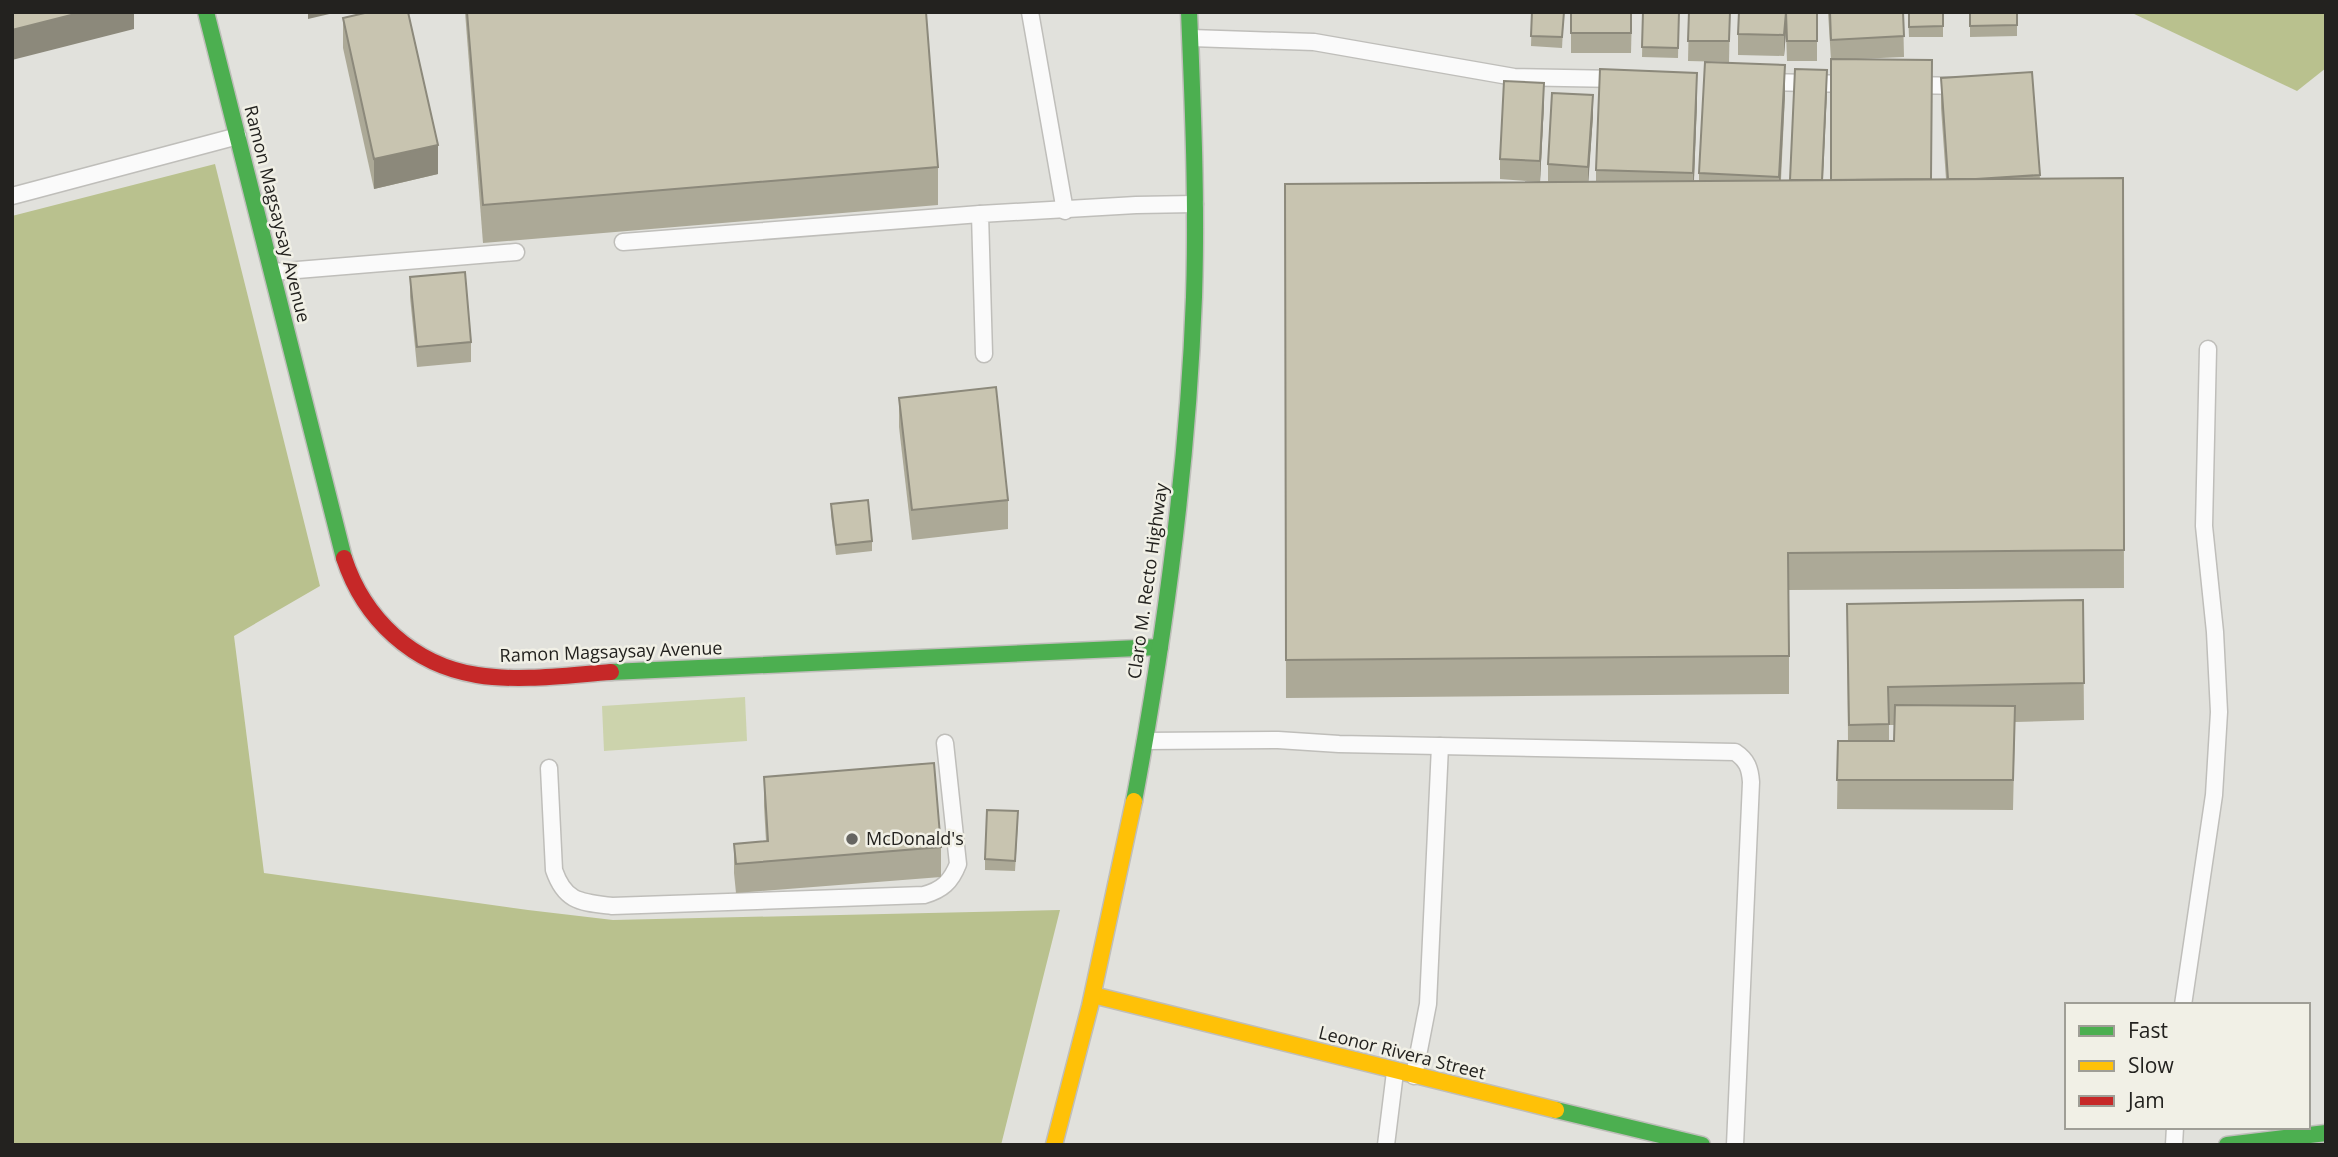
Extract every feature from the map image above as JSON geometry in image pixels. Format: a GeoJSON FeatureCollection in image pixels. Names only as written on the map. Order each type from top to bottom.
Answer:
{"type":"FeatureCollection","features":[{"type":"Feature","properties":{"kind":"street","name":"Ramon Magsaysay Avenue"},"geometry":{"type":"LineString","coordinates":[[206,12],[340,548],[354,585],[379,623],[412,652],[444,666],[476,675],[514,677],[1160,647]]}},
{"type":"Feature","properties":{"kind":"street","name":"Claro M. Recto Highway"},"geometry":{"type":"LineString","coordinates":[[1054,1145],[1093,995],[1125,851],[1160,647],[1179,508],[1195,294],[1197,204],[1189,12]]}},
{"type":"Feature","properties":{"kind":"street","name":"Leonor Rivera Street"},"geometry":{"type":"LineString","coordinates":[[1093,995],[1395,1072],[1702,1145]]}},
{"type":"Feature","properties":{"kind":"street"},"geometry":{"type":"LineString","coordinates":[[2227,1145],[2271,1142],[2326,1133]]}},
{"type":"Feature","properties":{"kind":"lane"},"geometry":{"type":"LineString","coordinates":[[1030,12],[1065,211]]}},
{"type":"Feature","properties":{"kind":"lane"},"geometry":{"type":"LineString","coordinates":[[1191,38],[1314,42],[1514,77],[1639,79]]}},
{"type":"Feature","properties":{"kind":"lane"},"geometry":{"type":"LineString","coordinates":[[1751,82],[1862,84]]}},
{"type":"Feature","properties":{"kind":"lane"},"geometry":{"type":"LineString","coordinates":[[1890,85],[1973,86]]}},
{"type":"Feature","properties":{"kind":"lane"},"geometry":{"type":"LineString","coordinates":[[12,195],[238,136]]}},
{"type":"Feature","properties":{"kind":"lane"},"geometry":{"type":"LineString","coordinates":[[623,242],[980,215],[1197,204]]}},
{"type":"Feature","properties":{"kind":"lane"},"geometry":{"type":"LineString","coordinates":[[980,215],[984,354]]}},
{"type":"Feature","properties":{"kind":"lane"},"geometry":{"type":"LineString","coordinates":[[273,272],[516,251]]}},
{"type":"Feature","properties":{"kind":"lane"},"geometry":{"type":"LineString","coordinates":[[2183,1003],[2214,795],[2219,712],[2215,632],[2204,526],[2208,349]]}},
{"type":"Feature","properties":{"kind":"lane"},"geometry":{"type":"LineString","coordinates":[[1145,741],[1278,740],[1735,752],[1745,759],[1751,782],[1735,1145]]}},
{"type":"Feature","properties":{"kind":"lane"},"geometry":{"type":"LineString","coordinates":[[549,768],[554,870],[559,884],[567,894],[578,901],[612,906],[924,895],[946,886],[958,864],[945,743]]}},
{"type":"Feature","properties":{"kind":"lane"},"geometry":{"type":"LineString","coordinates":[[1414,1076],[1428,1004],[1440,746]]}},
{"type":"Feature","properties":{"kind":"lane"},"geometry":{"type":"LineString","coordinates":[[1386,1145],[1395,1072]]}},
{"type":"Feature","properties":{"kind":"green space"},"geometry":{"type":"Polygon","coordinates":[[[2130,12],[2326,12],[2326,68],[2297,91],[2130,12]]]}},
{"type":"Feature","properties":{"kind":"green space"},"geometry":{"type":"Polygon","coordinates":[[[215,164],[320,586],[234,636],[264,873],[613,920],[1060,910],[1001,1145],[12,1145],[12,216],[215,164]]]}},
{"type":"Feature","properties":{"kind":"green space"},"geometry":{"type":"Polygon","coordinates":[[[745,697],[747,741],[604,751],[602,706],[745,697]]]}},
{"type":"Feature","properties":{"kind":"building"},"geometry":{"type":"Polygon","coordinates":[[[12,12],[83,12],[12,30],[12,12]]]}},
{"type":"Feature","properties":{"kind":"building"},"geometry":{"type":"Polygon","coordinates":[[[369,12],[408,12],[438,145],[374,159],[343,18],[369,12]]]}},
{"type":"Feature","properties":{"kind":"building"},"geometry":{"type":"Polygon","coordinates":[[[467,12],[926,12],[938,167],[483,205],[467,12]]]}},
{"type":"Feature","properties":{"kind":"building"},"geometry":{"type":"Polygon","coordinates":[[[1532,12],[1564,12],[1562,37],[1531,36],[1532,12]]]}},
{"type":"Feature","properties":{"kind":"building"},"geometry":{"type":"Polygon","coordinates":[[[1571,12],[1631,12],[1631,33],[1571,33],[1571,12]]]}},
{"type":"Feature","properties":{"kind":"building"},"geometry":{"type":"Polygon","coordinates":[[[1643,12],[1679,12],[1678,48],[1642,47],[1643,12]]]}},
{"type":"Feature","properties":{"kind":"building"},"geometry":{"type":"Polygon","coordinates":[[[1689,12],[1730,12],[1729,41],[1688,41],[1689,12]]]}},
{"type":"Feature","properties":{"kind":"building"},"geometry":{"type":"Polygon","coordinates":[[[1739,12],[1786,12],[1784,35],[1738,34],[1739,12]]]}},
{"type":"Feature","properties":{"kind":"building"},"geometry":{"type":"Polygon","coordinates":[[[1786,12],[1817,12],[1817,41],[1787,41],[1786,12]]]}},
{"type":"Feature","properties":{"kind":"building"},"geometry":{"type":"Polygon","coordinates":[[[1830,12],[1903,12],[1904,36],[1831,40],[1830,12]]]}},
{"type":"Feature","properties":{"kind":"building"},"geometry":{"type":"Polygon","coordinates":[[[1909,12],[1943,12],[1943,26],[1909,27],[1909,12]]]}},
{"type":"Feature","properties":{"kind":"building"},"geometry":{"type":"Polygon","coordinates":[[[1970,12],[2017,12],[2017,25],[1970,26],[1970,12]]]}},
{"type":"Feature","properties":{"kind":"building"},"geometry":{"type":"Polygon","coordinates":[[[1831,59],[1932,60],[1931,179],[1831,180],[1831,59]]]}},
{"type":"Feature","properties":{"kind":"building"},"geometry":{"type":"Polygon","coordinates":[[[1705,62],[1785,65],[1779,177],[1699,173],[1705,62]]]}},
{"type":"Feature","properties":{"kind":"building"},"geometry":{"type":"Polygon","coordinates":[[[1600,69],[1697,73],[1693,173],[1596,170],[1600,69]]]}},
{"type":"Feature","properties":{"kind":"building"},"geometry":{"type":"Polygon","coordinates":[[[1795,69],[1827,70],[1822,180],[1790,180],[1795,69]]]}},
{"type":"Feature","properties":{"kind":"building"},"geometry":{"type":"Polygon","coordinates":[[[2032,72],[2040,175],[1948,179],[1941,78],[2032,72]]]}},
{"type":"Feature","properties":{"kind":"building"},"geometry":{"type":"Polygon","coordinates":[[[1504,81],[1544,83],[1540,161],[1500,159],[1504,81]]]}},
{"type":"Feature","properties":{"kind":"building"},"geometry":{"type":"Polygon","coordinates":[[[1552,93],[1593,95],[1588,167],[1548,164],[1552,93]]]}},
{"type":"Feature","properties":{"kind":"building"},"geometry":{"type":"Polygon","coordinates":[[[2123,178],[2124,550],[1788,553],[1789,656],[1286,660],[1285,184],[2123,178]]]}},
{"type":"Feature","properties":{"kind":"building"},"geometry":{"type":"Polygon","coordinates":[[[465,272],[471,342],[417,347],[410,277],[465,272]]]}},
{"type":"Feature","properties":{"kind":"building"},"geometry":{"type":"Polygon","coordinates":[[[996,387],[1008,500],[912,510],[899,398],[996,387]]]}},
{"type":"Feature","properties":{"kind":"building"},"geometry":{"type":"Polygon","coordinates":[[[868,500],[872,541],[836,545],[831,504],[868,500]]]}},
{"type":"Feature","properties":{"kind":"building"},"geometry":{"type":"Polygon","coordinates":[[[2083,600],[2084,683],[1888,687],[1889,724],[1849,725],[1847,604],[2083,600]]]}},
{"type":"Feature","properties":{"kind":"building"},"geometry":{"type":"Polygon","coordinates":[[[1895,705],[2015,706],[2013,780],[1837,780],[1838,741],[1894,741],[1895,705]]]}},
{"type":"Feature","properties":{"kind":"building","name":"McDonald's"},"geometry":{"type":"Polygon","coordinates":[[[934,763],[941,847],[736,864],[734,844],[768,841],[764,777],[934,763]]]}},
{"type":"Feature","properties":{"kind":"building"},"geometry":{"type":"Polygon","coordinates":[[[987,810],[1018,811],[1015,861],[985,859],[987,810]]]}},
{"type":"Feature","properties":{"kind":"traffic: fast"},"geometry":{"type":"LineString","coordinates":[[206,12],[344,558]]}},
{"type":"Feature","properties":{"kind":"traffic: fast"},"geometry":{"type":"LineString","coordinates":[[1134,801],[1165,613],[1181,487],[1191,360],[1195,226],[1189,12]]}},
{"type":"Feature","properties":{"kind":"traffic: fast"},"geometry":{"type":"LineString","coordinates":[[611,672],[1160,647]]}},
{"type":"Feature","properties":{"kind":"traffic: fast"},"geometry":{"type":"LineString","coordinates":[[1556,1110],[1702,1145]]}},
{"type":"Feature","properties":{"kind":"traffic: fast"},"geometry":{"type":"LineString","coordinates":[[2227,1145],[2326,1133]]}},
{"type":"Feature","properties":{"kind":"traffic: slow"},"geometry":{"type":"LineString","coordinates":[[1054,1145],[1090,1006],[1134,801]]}},
{"type":"Feature","properties":{"kind":"traffic: slow"},"geometry":{"type":"LineString","coordinates":[[1093,995],[1556,1110]]}},
{"type":"Feature","properties":{"kind":"traffic: jam"},"geometry":{"type":"LineString","coordinates":[[344,558],[364,601],[378,619],[394,636],[432,661],[454,670],[493,677],[544,677],[611,672]]}},
{"type":"Feature","properties":{"kind":"place","name":"McDonald's"},"geometry":{"type":"Point","coordinates":[852,839]}}]}
